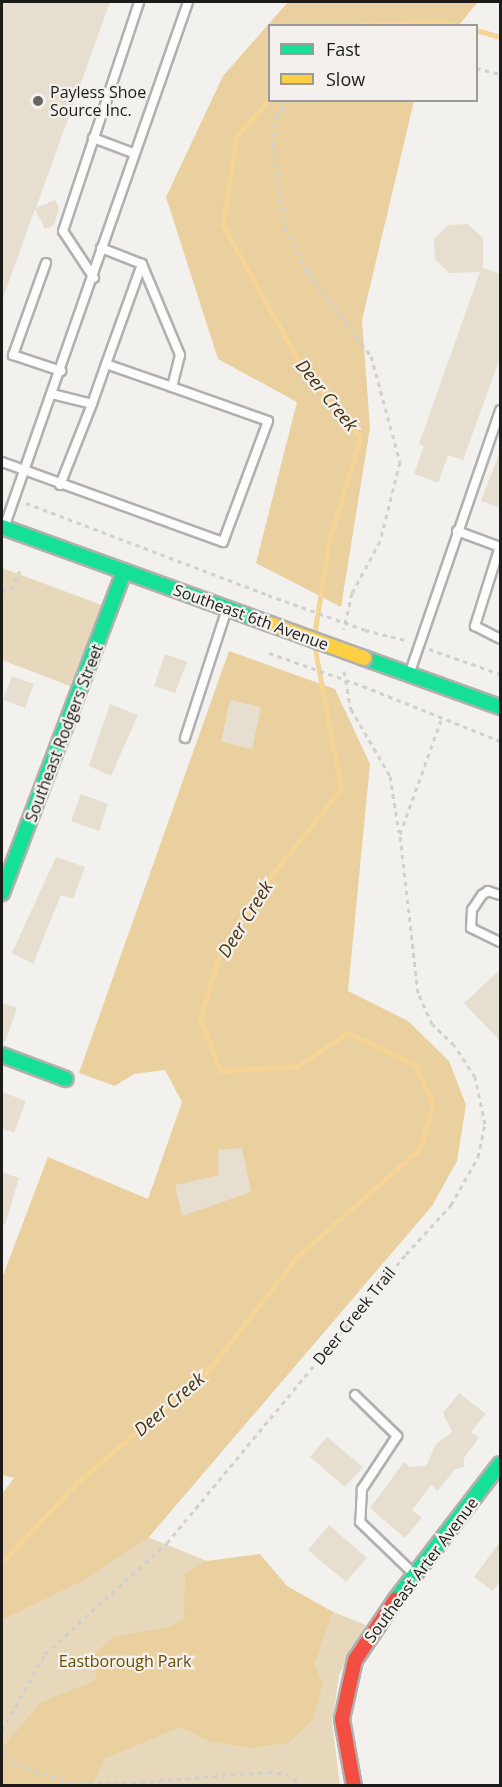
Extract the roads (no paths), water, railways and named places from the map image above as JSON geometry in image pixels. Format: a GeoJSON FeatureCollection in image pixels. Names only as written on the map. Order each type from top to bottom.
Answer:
{"type":"FeatureCollection","features":[{"type":"Feature","properties":{"kind":"street","name":"Southeast 6th Avenue"},"geometry":{"type":"LineString","coordinates":[[3,528],[501,707]]}},
{"type":"Feature","properties":{"kind":"street","name":"Southeast Rodgers Street"},"geometry":{"type":"LineString","coordinates":[[2,893],[124,571]]}},
{"type":"Feature","properties":{"kind":"street"},"geometry":{"type":"LineString","coordinates":[[2,1055],[66,1079]]}},
{"type":"Feature","properties":{"kind":"street","name":"Southeast Arter Avenue"},"geometry":{"type":"LineString","coordinates":[[354,1785],[342,1733],[350,1674],[367,1637],[501,1464]]}},
{"type":"Feature","properties":{"kind":"lane"},"geometry":{"type":"LineString","coordinates":[[94,278],[63,231],[140,2]]}},
{"type":"Feature","properties":{"kind":"lane"},"geometry":{"type":"LineString","coordinates":[[3,528],[94,278],[101,248],[133,153],[188,2]]}},
{"type":"Feature","properties":{"kind":"lane"},"geometry":{"type":"LineString","coordinates":[[93,138],[133,153]]}},
{"type":"Feature","properties":{"kind":"lane"},"geometry":{"type":"LineString","coordinates":[[101,248],[142,264],[180,355],[172,387]]}},
{"type":"Feature","properties":{"kind":"lane"},"geometry":{"type":"LineString","coordinates":[[46,263],[14,355],[61,371]]}},
{"type":"Feature","properties":{"kind":"lane"},"geometry":{"type":"LineString","coordinates":[[60,485],[92,404],[142,264]]}},
{"type":"Feature","properties":{"kind":"lane"},"geometry":{"type":"LineString","coordinates":[[2,462],[60,485],[223,542],[267,421],[106,364]]}},
{"type":"Feature","properties":{"kind":"lane"},"geometry":{"type":"LineString","coordinates":[[52,394],[92,404]]}},
{"type":"Feature","properties":{"kind":"lane"},"geometry":{"type":"LineString","coordinates":[[410,675],[418,644],[501,410]]}},
{"type":"Feature","properties":{"kind":"lane"},"geometry":{"type":"LineString","coordinates":[[457,531],[500,547],[475,626],[501,639]]}},
{"type":"Feature","properties":{"kind":"lane"},"geometry":{"type":"LineString","coordinates":[[185,738],[227,608]]}},
{"type":"Feature","properties":{"kind":"lane"},"geometry":{"type":"LineString","coordinates":[[501,895],[488,891],[482,896],[472,910],[471,928],[501,942]]}},
{"type":"Feature","properties":{"kind":"lane"},"geometry":{"type":"LineString","coordinates":[[355,1395],[397,1436],[362,1489],[360,1522],[416,1576]]}},
{"type":"Feature","properties":{"kind":"waterway","name":"Deer Creek"},"geometry":{"type":"LineString","coordinates":[[382,24],[444,21],[452,24]]}},
{"type":"Feature","properties":{"kind":"waterway","name":"Deer Creek"},"geometry":{"type":"LineString","coordinates":[[478,31],[500,37]]}},
{"type":"Feature","properties":{"kind":"waterway","name":"Deer Creek"},"geometry":{"type":"LineString","coordinates":[[268,102],[237,136],[223,225],[303,368],[361,437],[330,539],[315,633]]}},
{"type":"Feature","properties":{"kind":"waterway","name":"Deer Creek"},"geometry":{"type":"LineString","coordinates":[[2,1562],[79,1481],[206,1373],[298,1256],[420,1149],[433,1104],[415,1065],[348,1033],[297,1067],[220,1071],[200,1018],[221,950],[266,882],[341,789],[315,650]]}},
{"type":"Feature","properties":{"kind":"place","name":"Payless Shoe Source Inc."},"geometry":{"type":"Point","coordinates":[38,101]}},
{"type":"Feature","properties":{"kind":"park label","name":"Eastborough Park"},"geometry":{"type":"Point","coordinates":[125,1661]}}]}
